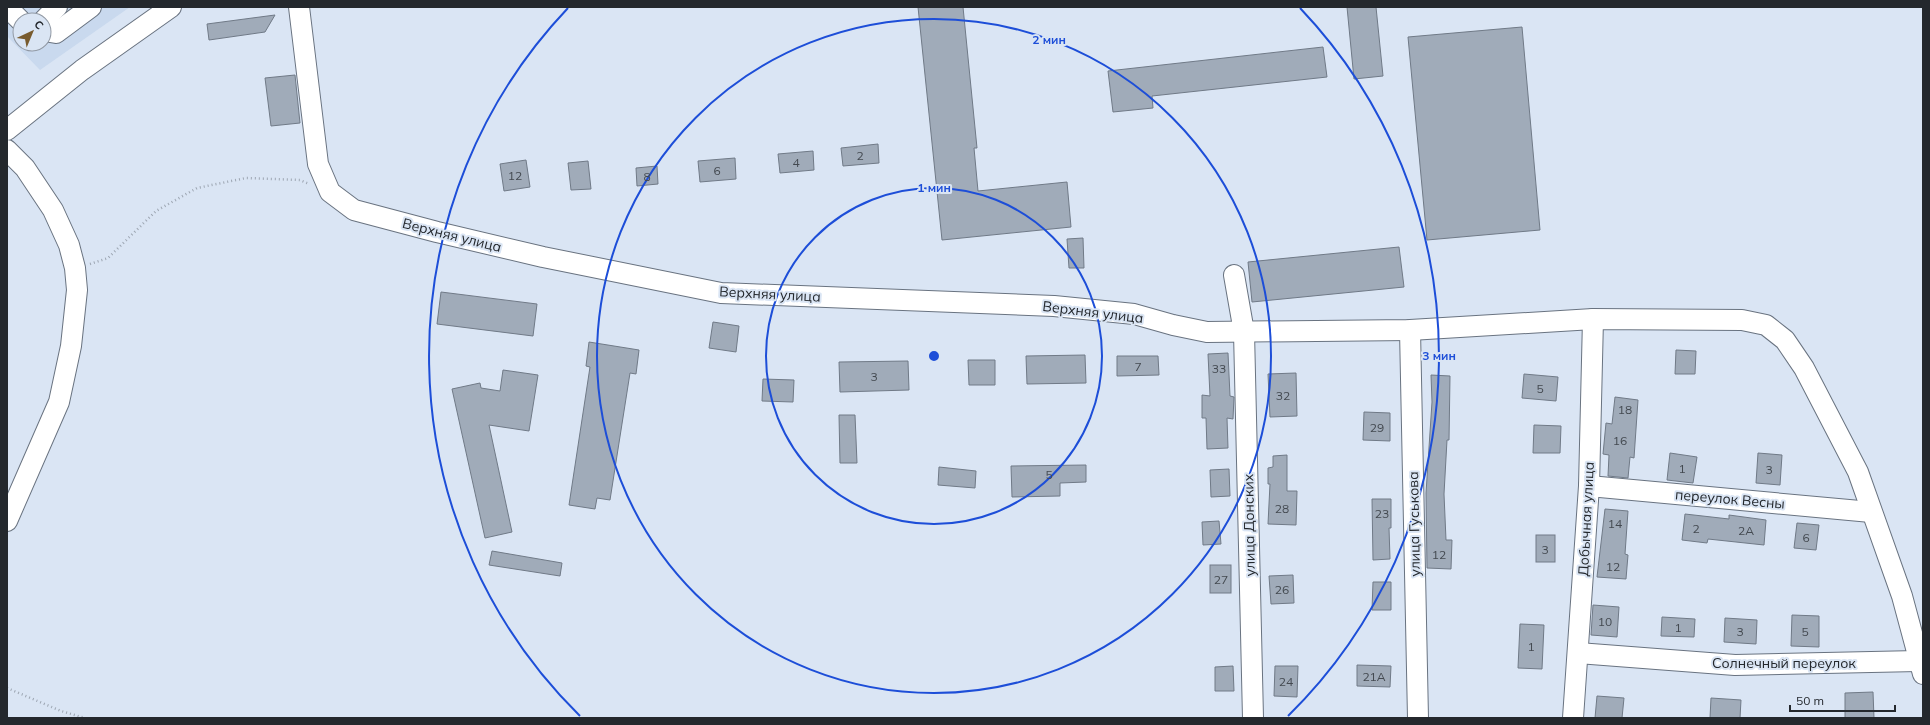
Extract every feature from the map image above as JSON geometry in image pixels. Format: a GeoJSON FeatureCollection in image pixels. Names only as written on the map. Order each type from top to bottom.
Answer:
{"type":"FeatureCollection","features":[{"type":"Feature","properties":{"kind":"street"},"geometry":{"type":"LineString","coordinates":[[52,32],[56,33],[91,7]]}},
{"type":"Feature","properties":{"kind":"street"},"geometry":{"type":"LineString","coordinates":[[7,130],[82,70],[171,7]]}},
{"type":"Feature","properties":{"kind":"street","name":"Верхняя улица"},"geometry":{"type":"LineString","coordinates":[[299,7],[318,164],[330,192],[354,210],[437,232],[535,255],[721,293],[1054,306],[1134,314],[1173,325],[1206,332],[1410,330],[1592,319],[1742,320],[1766,325],[1785,340],[1804,368],[1858,472],[1902,596],[1920,667]]}},
{"type":"Feature","properties":{"kind":"street"},"geometry":{"type":"LineString","coordinates":[[7,150],[25,168],[53,210],[69,245],[76,268],[77,290],[71,346],[59,402],[7,521]]}},
{"type":"Feature","properties":{"kind":"street","name":"улица Донских"},"geometry":{"type":"LineString","coordinates":[[1234,275],[1244,332],[1253,718]]}},
{"type":"Feature","properties":{"kind":"street","name":"Добычная улица"},"geometry":{"type":"LineString","coordinates":[[1573,718],[1589,486],[1592,319]]}},
{"type":"Feature","properties":{"kind":"street","name":"улица Гуськова"},"geometry":{"type":"LineString","coordinates":[[1410,330],[1418,718]]}},
{"type":"Feature","properties":{"kind":"street","name":"переулок Весны"},"geometry":{"type":"LineString","coordinates":[[1589,486],[1871,512]]}},
{"type":"Feature","properties":{"kind":"street","name":"Солнечный переулок"},"geometry":{"type":"LineString","coordinates":[[1578,653],[1734,666],[1920,667]]}},
{"type":"Feature","properties":{"kind":"path"},"geometry":{"type":"LineString","coordinates":[[76,268],[108,258],[156,211],[197,188],[246,178],[300,180],[312,186]]}},
{"type":"Feature","properties":{"kind":"path"},"geometry":{"type":"LineString","coordinates":[[7,688],[61,711],[85,718]]}},
{"type":"Feature","properties":{"kind":"shaded area"},"geometry":{"type":"Polygon","coordinates":[[[7,7],[130,7],[40,70],[23,52],[52,52],[52,12],[12,12],[12,41],[7,36],[7,7]]]}},
{"type":"Feature","properties":{"kind":"building"},"geometry":{"type":"Polygon","coordinates":[[[918,7],[963,7],[977,148],[974,148],[978,191],[1067,182],[1071,227],[942,240],[918,7]]]}},
{"type":"Feature","properties":{"kind":"building"},"geometry":{"type":"Polygon","coordinates":[[[1347,7],[1376,7],[1383,76],[1354,79],[1347,7]]]}},
{"type":"Feature","properties":{"kind":"building"},"geometry":{"type":"Polygon","coordinates":[[[275,15],[265,32],[209,40],[207,24],[275,15]]]}},
{"type":"Feature","properties":{"kind":"building"},"geometry":{"type":"Polygon","coordinates":[[[1522,27],[1540,230],[1427,240],[1408,37],[1522,27]]]}},
{"type":"Feature","properties":{"kind":"building"},"geometry":{"type":"Polygon","coordinates":[[[1323,47],[1327,77],[1152,96],[1153,108],[1113,112],[1108,71],[1323,47]]]}},
{"type":"Feature","properties":{"kind":"building"},"geometry":{"type":"Polygon","coordinates":[[[295,75],[300,123],[271,126],[265,78],[295,75]]]}},
{"type":"Feature","properties":{"kind":"building"},"geometry":{"type":"Polygon","coordinates":[[[878,144],[879,163],[843,166],[841,148],[878,144]]]}},
{"type":"Feature","properties":{"kind":"building"},"geometry":{"type":"Polygon","coordinates":[[[813,151],[814,170],[780,173],[778,154],[813,151]]]}},
{"type":"Feature","properties":{"kind":"building"},"geometry":{"type":"Polygon","coordinates":[[[735,158],[736,179],[700,182],[698,161],[735,158]]]}},
{"type":"Feature","properties":{"kind":"building"},"geometry":{"type":"Polygon","coordinates":[[[526,160],[530,187],[504,191],[500,164],[526,160]]]}},
{"type":"Feature","properties":{"kind":"building"},"geometry":{"type":"Polygon","coordinates":[[[588,161],[591,189],[571,190],[568,163],[588,161]]]}},
{"type":"Feature","properties":{"kind":"building"},"geometry":{"type":"Polygon","coordinates":[[[657,166],[658,184],[637,186],[636,168],[657,166]]]}},
{"type":"Feature","properties":{"kind":"building"},"geometry":{"type":"Polygon","coordinates":[[[1083,238],[1084,268],[1069,268],[1067,239],[1083,238]]]}},
{"type":"Feature","properties":{"kind":"building"},"geometry":{"type":"Polygon","coordinates":[[[1399,247],[1404,287],[1252,302],[1248,262],[1399,247]]]}},
{"type":"Feature","properties":{"kind":"building"},"geometry":{"type":"Polygon","coordinates":[[[441,292],[537,304],[533,336],[437,324],[441,292]]]}},
{"type":"Feature","properties":{"kind":"building"},"geometry":{"type":"Polygon","coordinates":[[[713,322],[739,326],[736,352],[709,348],[713,322]]]}},
{"type":"Feature","properties":{"kind":"building"},"geometry":{"type":"Polygon","coordinates":[[[589,342],[639,350],[636,374],[630,373],[610,500],[597,498],[595,509],[569,505],[590,367],[586,366],[589,342]]]}},
{"type":"Feature","properties":{"kind":"building"},"geometry":{"type":"Polygon","coordinates":[[[1676,350],[1696,351],[1695,374],[1675,374],[1676,350]]]}},
{"type":"Feature","properties":{"kind":"building"},"geometry":{"type":"Polygon","coordinates":[[[1228,353],[1230,396],[1234,397],[1233,419],[1227,418],[1228,448],[1207,449],[1206,418],[1202,418],[1202,395],[1210,396],[1208,354],[1228,353]]]}},
{"type":"Feature","properties":{"kind":"building"},"geometry":{"type":"Polygon","coordinates":[[[1085,355],[1086,383],[1027,384],[1026,356],[1085,355]]]}},
{"type":"Feature","properties":{"kind":"building"},"geometry":{"type":"Polygon","coordinates":[[[1117,356],[1158,356],[1159,375],[1117,376],[1117,356]]]}},
{"type":"Feature","properties":{"kind":"building"},"geometry":{"type":"Polygon","coordinates":[[[968,360],[995,360],[995,385],[969,385],[968,360]]]}},
{"type":"Feature","properties":{"kind":"building"},"geometry":{"type":"Polygon","coordinates":[[[908,361],[909,390],[840,392],[839,362],[908,361]]]}},
{"type":"Feature","properties":{"kind":"building"},"geometry":{"type":"Polygon","coordinates":[[[503,370],[538,375],[529,431],[489,425],[512,532],[485,538],[452,389],[480,383],[481,388],[500,391],[503,370]]]}},
{"type":"Feature","properties":{"kind":"building"},"geometry":{"type":"Polygon","coordinates":[[[1296,373],[1297,416],[1270,417],[1268,374],[1296,373]]]}},
{"type":"Feature","properties":{"kind":"building"},"geometry":{"type":"Polygon","coordinates":[[[1524,374],[1558,377],[1556,401],[1522,398],[1524,374]]]}},
{"type":"Feature","properties":{"kind":"building"},"geometry":{"type":"Polygon","coordinates":[[[1431,375],[1450,376],[1449,440],[1447,440],[1444,494],[1446,540],[1452,540],[1451,569],[1427,568],[1426,493],[1432,402],[1431,375]]]}},
{"type":"Feature","properties":{"kind":"building"},"geometry":{"type":"Polygon","coordinates":[[[763,379],[794,380],[793,402],[762,401],[763,379]]]}},
{"type":"Feature","properties":{"kind":"building"},"geometry":{"type":"Polygon","coordinates":[[[1615,397],[1638,400],[1634,458],[1630,457],[1628,478],[1608,476],[1609,455],[1603,454],[1606,423],[1612,424],[1615,397]]]}},
{"type":"Feature","properties":{"kind":"building"},"geometry":{"type":"Polygon","coordinates":[[[1364,412],[1390,413],[1390,441],[1363,440],[1364,412]]]}},
{"type":"Feature","properties":{"kind":"building"},"geometry":{"type":"Polygon","coordinates":[[[839,415],[855,415],[857,463],[840,463],[839,415]]]}},
{"type":"Feature","properties":{"kind":"building"},"geometry":{"type":"Polygon","coordinates":[[[1534,425],[1561,426],[1560,453],[1533,453],[1534,425]]]}},
{"type":"Feature","properties":{"kind":"building"},"geometry":{"type":"Polygon","coordinates":[[[1670,453],[1697,457],[1693,483],[1667,480],[1670,453]]]}},
{"type":"Feature","properties":{"kind":"building"},"geometry":{"type":"Polygon","coordinates":[[[1758,453],[1782,455],[1780,485],[1756,483],[1758,453]]]}},
{"type":"Feature","properties":{"kind":"building"},"geometry":{"type":"Polygon","coordinates":[[[1287,455],[1287,491],[1297,491],[1296,525],[1268,524],[1270,484],[1268,484],[1268,468],[1273,467],[1273,456],[1287,455]]]}},
{"type":"Feature","properties":{"kind":"building"},"geometry":{"type":"Polygon","coordinates":[[[1086,465],[1086,482],[1060,483],[1060,496],[1012,497],[1011,466],[1086,465]]]}},
{"type":"Feature","properties":{"kind":"building"},"geometry":{"type":"Polygon","coordinates":[[[939,467],[976,471],[975,488],[938,485],[939,467]]]}},
{"type":"Feature","properties":{"kind":"building"},"geometry":{"type":"Polygon","coordinates":[[[1229,469],[1230,496],[1211,497],[1210,470],[1229,469]]]}},
{"type":"Feature","properties":{"kind":"building"},"geometry":{"type":"Polygon","coordinates":[[[1372,499],[1391,499],[1391,528],[1389,528],[1390,559],[1373,560],[1372,499]]]}},
{"type":"Feature","properties":{"kind":"building"},"geometry":{"type":"Polygon","coordinates":[[[1605,509],[1628,511],[1625,554],[1628,555],[1626,579],[1597,577],[1605,509]]]}},
{"type":"Feature","properties":{"kind":"building"},"geometry":{"type":"Polygon","coordinates":[[[1685,514],[1729,519],[1729,515],[1766,520],[1764,545],[1708,539],[1707,543],[1682,540],[1685,514]]]}},
{"type":"Feature","properties":{"kind":"building"},"geometry":{"type":"Polygon","coordinates":[[[1219,521],[1221,544],[1203,545],[1202,522],[1219,521]]]}},
{"type":"Feature","properties":{"kind":"building"},"geometry":{"type":"Polygon","coordinates":[[[1797,523],[1819,525],[1816,550],[1794,548],[1797,523]]]}},
{"type":"Feature","properties":{"kind":"building"},"geometry":{"type":"Polygon","coordinates":[[[1536,535],[1555,535],[1555,562],[1536,562],[1536,535]]]}},
{"type":"Feature","properties":{"kind":"building"},"geometry":{"type":"Polygon","coordinates":[[[492,551],[562,563],[560,576],[489,565],[492,551]]]}},
{"type":"Feature","properties":{"kind":"building"},"geometry":{"type":"Polygon","coordinates":[[[1210,565],[1231,565],[1231,593],[1210,593],[1210,565]]]}},
{"type":"Feature","properties":{"kind":"building"},"geometry":{"type":"Polygon","coordinates":[[[1293,575],[1294,603],[1271,604],[1269,576],[1293,575]]]}},
{"type":"Feature","properties":{"kind":"building"},"geometry":{"type":"Polygon","coordinates":[[[1373,582],[1391,582],[1391,610],[1372,610],[1373,582]]]}},
{"type":"Feature","properties":{"kind":"building"},"geometry":{"type":"Polygon","coordinates":[[[1593,605],[1619,607],[1617,637],[1591,635],[1593,605]]]}},
{"type":"Feature","properties":{"kind":"building"},"geometry":{"type":"Polygon","coordinates":[[[1792,615],[1819,616],[1819,647],[1791,646],[1792,615]]]}},
{"type":"Feature","properties":{"kind":"building"},"geometry":{"type":"Polygon","coordinates":[[[1662,617],[1695,619],[1694,637],[1661,636],[1662,617]]]}},
{"type":"Feature","properties":{"kind":"building"},"geometry":{"type":"Polygon","coordinates":[[[1725,618],[1757,620],[1756,644],[1724,642],[1725,618]]]}},
{"type":"Feature","properties":{"kind":"building"},"geometry":{"type":"Polygon","coordinates":[[[1520,624],[1544,625],[1542,669],[1518,668],[1520,624]]]}},
{"type":"Feature","properties":{"kind":"building"},"geometry":{"type":"Polygon","coordinates":[[[1357,665],[1391,666],[1390,687],[1357,686],[1357,665]]]}},
{"type":"Feature","properties":{"kind":"building"},"geometry":{"type":"Polygon","coordinates":[[[1233,666],[1234,691],[1215,691],[1215,667],[1233,666]]]}},
{"type":"Feature","properties":{"kind":"building"},"geometry":{"type":"Polygon","coordinates":[[[1275,666],[1298,666],[1297,697],[1274,696],[1275,666]]]}},
{"type":"Feature","properties":{"kind":"building"},"geometry":{"type":"Polygon","coordinates":[[[1873,692],[1874,718],[1845,718],[1845,693],[1873,692]]]}},
{"type":"Feature","properties":{"kind":"building"},"geometry":{"type":"Polygon","coordinates":[[[1597,696],[1624,698],[1622,718],[1595,718],[1597,696]]]}},
{"type":"Feature","properties":{"kind":"building"},"geometry":{"type":"Polygon","coordinates":[[[1711,698],[1741,700],[1740,718],[1710,718],[1711,698]]]}}]}
